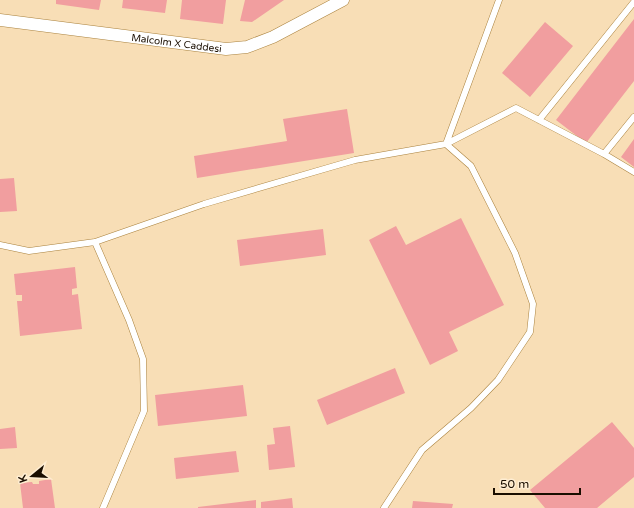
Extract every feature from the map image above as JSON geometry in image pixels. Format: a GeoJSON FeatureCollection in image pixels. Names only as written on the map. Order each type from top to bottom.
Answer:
{"type":"FeatureCollection","features":[{"type":"Feature","properties":{"kind":"street","name":"Malcolm X Caddesi"},"geometry":{"type":"LineString","coordinates":[[0,20],[226,49],[247,47],[273,37],[343,0]]}},
{"type":"Feature","properties":{"kind":"lane"},"geometry":{"type":"LineString","coordinates":[[446,144],[499,0]]}},
{"type":"Feature","properties":{"kind":"lane"},"geometry":{"type":"LineString","coordinates":[[539,120],[634,2]]}},
{"type":"Feature","properties":{"kind":"lane"},"geometry":{"type":"LineString","coordinates":[[0,245],[29,251],[95,242],[204,204],[355,160],[446,144],[516,108],[604,154],[634,172]]}},
{"type":"Feature","properties":{"kind":"lane"},"geometry":{"type":"LineString","coordinates":[[604,154],[634,117]]}},
{"type":"Feature","properties":{"kind":"lane"},"geometry":{"type":"LineString","coordinates":[[384,508],[422,450],[471,408],[498,380],[530,332],[533,304],[515,252],[471,166],[446,144]]}},
{"type":"Feature","properties":{"kind":"lane"},"geometry":{"type":"LineString","coordinates":[[95,242],[129,320],[143,359],[144,411],[102,508]]}},
{"type":"Feature","properties":{"kind":"building"},"geometry":{"type":"Polygon","coordinates":[[[56,0],[101,0],[99,10],[56,4],[56,0]]]}},
{"type":"Feature","properties":{"kind":"building"},"geometry":{"type":"Polygon","coordinates":[[[123,0],[167,0],[165,13],[122,8],[123,0]]]}},
{"type":"Feature","properties":{"kind":"building"},"geometry":{"type":"Polygon","coordinates":[[[182,0],[226,0],[223,24],[180,19],[182,0]]]}},
{"type":"Feature","properties":{"kind":"building"},"geometry":{"type":"Polygon","coordinates":[[[245,0],[284,0],[252,22],[240,21],[245,0]]]}},
{"type":"Feature","properties":{"kind":"building"},"geometry":{"type":"Polygon","coordinates":[[[634,19],[634,81],[586,143],[556,120],[634,19]]]}},
{"type":"Feature","properties":{"kind":"building"},"geometry":{"type":"Polygon","coordinates":[[[545,22],[573,46],[530,97],[502,73],[545,22]]]}},
{"type":"Feature","properties":{"kind":"building"},"geometry":{"type":"Polygon","coordinates":[[[347,109],[354,153],[197,178],[194,156],[287,141],[283,119],[347,109]]]}},
{"type":"Feature","properties":{"kind":"building"},"geometry":{"type":"Polygon","coordinates":[[[634,139],[634,167],[621,157],[634,139]]]}},
{"type":"Feature","properties":{"kind":"building"},"geometry":{"type":"Polygon","coordinates":[[[14,178],[17,211],[0,212],[0,179],[14,178]]]}},
{"type":"Feature","properties":{"kind":"building"},"geometry":{"type":"Polygon","coordinates":[[[461,218],[504,305],[449,332],[458,351],[430,365],[369,240],[396,226],[406,245],[461,218]]]}},
{"type":"Feature","properties":{"kind":"building"},"geometry":{"type":"Polygon","coordinates":[[[323,229],[326,255],[240,266],[237,240],[323,229]]]}},
{"type":"Feature","properties":{"kind":"building"},"geometry":{"type":"Polygon","coordinates":[[[75,267],[77,288],[72,289],[72,295],[78,294],[82,329],[20,336],[17,301],[22,301],[22,295],[16,295],[14,274],[75,267]]]}},
{"type":"Feature","properties":{"kind":"building"},"geometry":{"type":"Polygon","coordinates":[[[395,368],[405,393],[327,425],[317,400],[395,368]]]}},
{"type":"Feature","properties":{"kind":"building"},"geometry":{"type":"Polygon","coordinates":[[[243,385],[247,416],[158,426],[155,395],[243,385]]]}},
{"type":"Feature","properties":{"kind":"building"},"geometry":{"type":"Polygon","coordinates":[[[612,422],[634,448],[634,477],[597,508],[545,508],[530,490],[612,422]]]}},
{"type":"Feature","properties":{"kind":"building"},"geometry":{"type":"Polygon","coordinates":[[[290,426],[295,467],[269,470],[267,445],[275,444],[273,428],[290,426]]]}},
{"type":"Feature","properties":{"kind":"building"},"geometry":{"type":"Polygon","coordinates":[[[15,427],[17,448],[0,449],[0,429],[15,427]]]}},
{"type":"Feature","properties":{"kind":"building"},"geometry":{"type":"Polygon","coordinates":[[[236,451],[239,472],[176,479],[174,458],[236,451]]]}},
{"type":"Feature","properties":{"kind":"building"},"geometry":{"type":"Polygon","coordinates":[[[51,479],[55,508],[23,508],[20,483],[32,482],[33,484],[39,484],[39,481],[51,479]]]}},
{"type":"Feature","properties":{"kind":"building"},"geometry":{"type":"Polygon","coordinates":[[[292,498],[293,508],[261,508],[261,502],[292,498]]]}},
{"type":"Feature","properties":{"kind":"building"},"geometry":{"type":"Polygon","coordinates":[[[256,500],[256,508],[198,508],[198,507],[256,500]]]}},
{"type":"Feature","properties":{"kind":"building"},"geometry":{"type":"Polygon","coordinates":[[[413,501],[453,504],[452,508],[412,508],[413,501]]]}}]}
